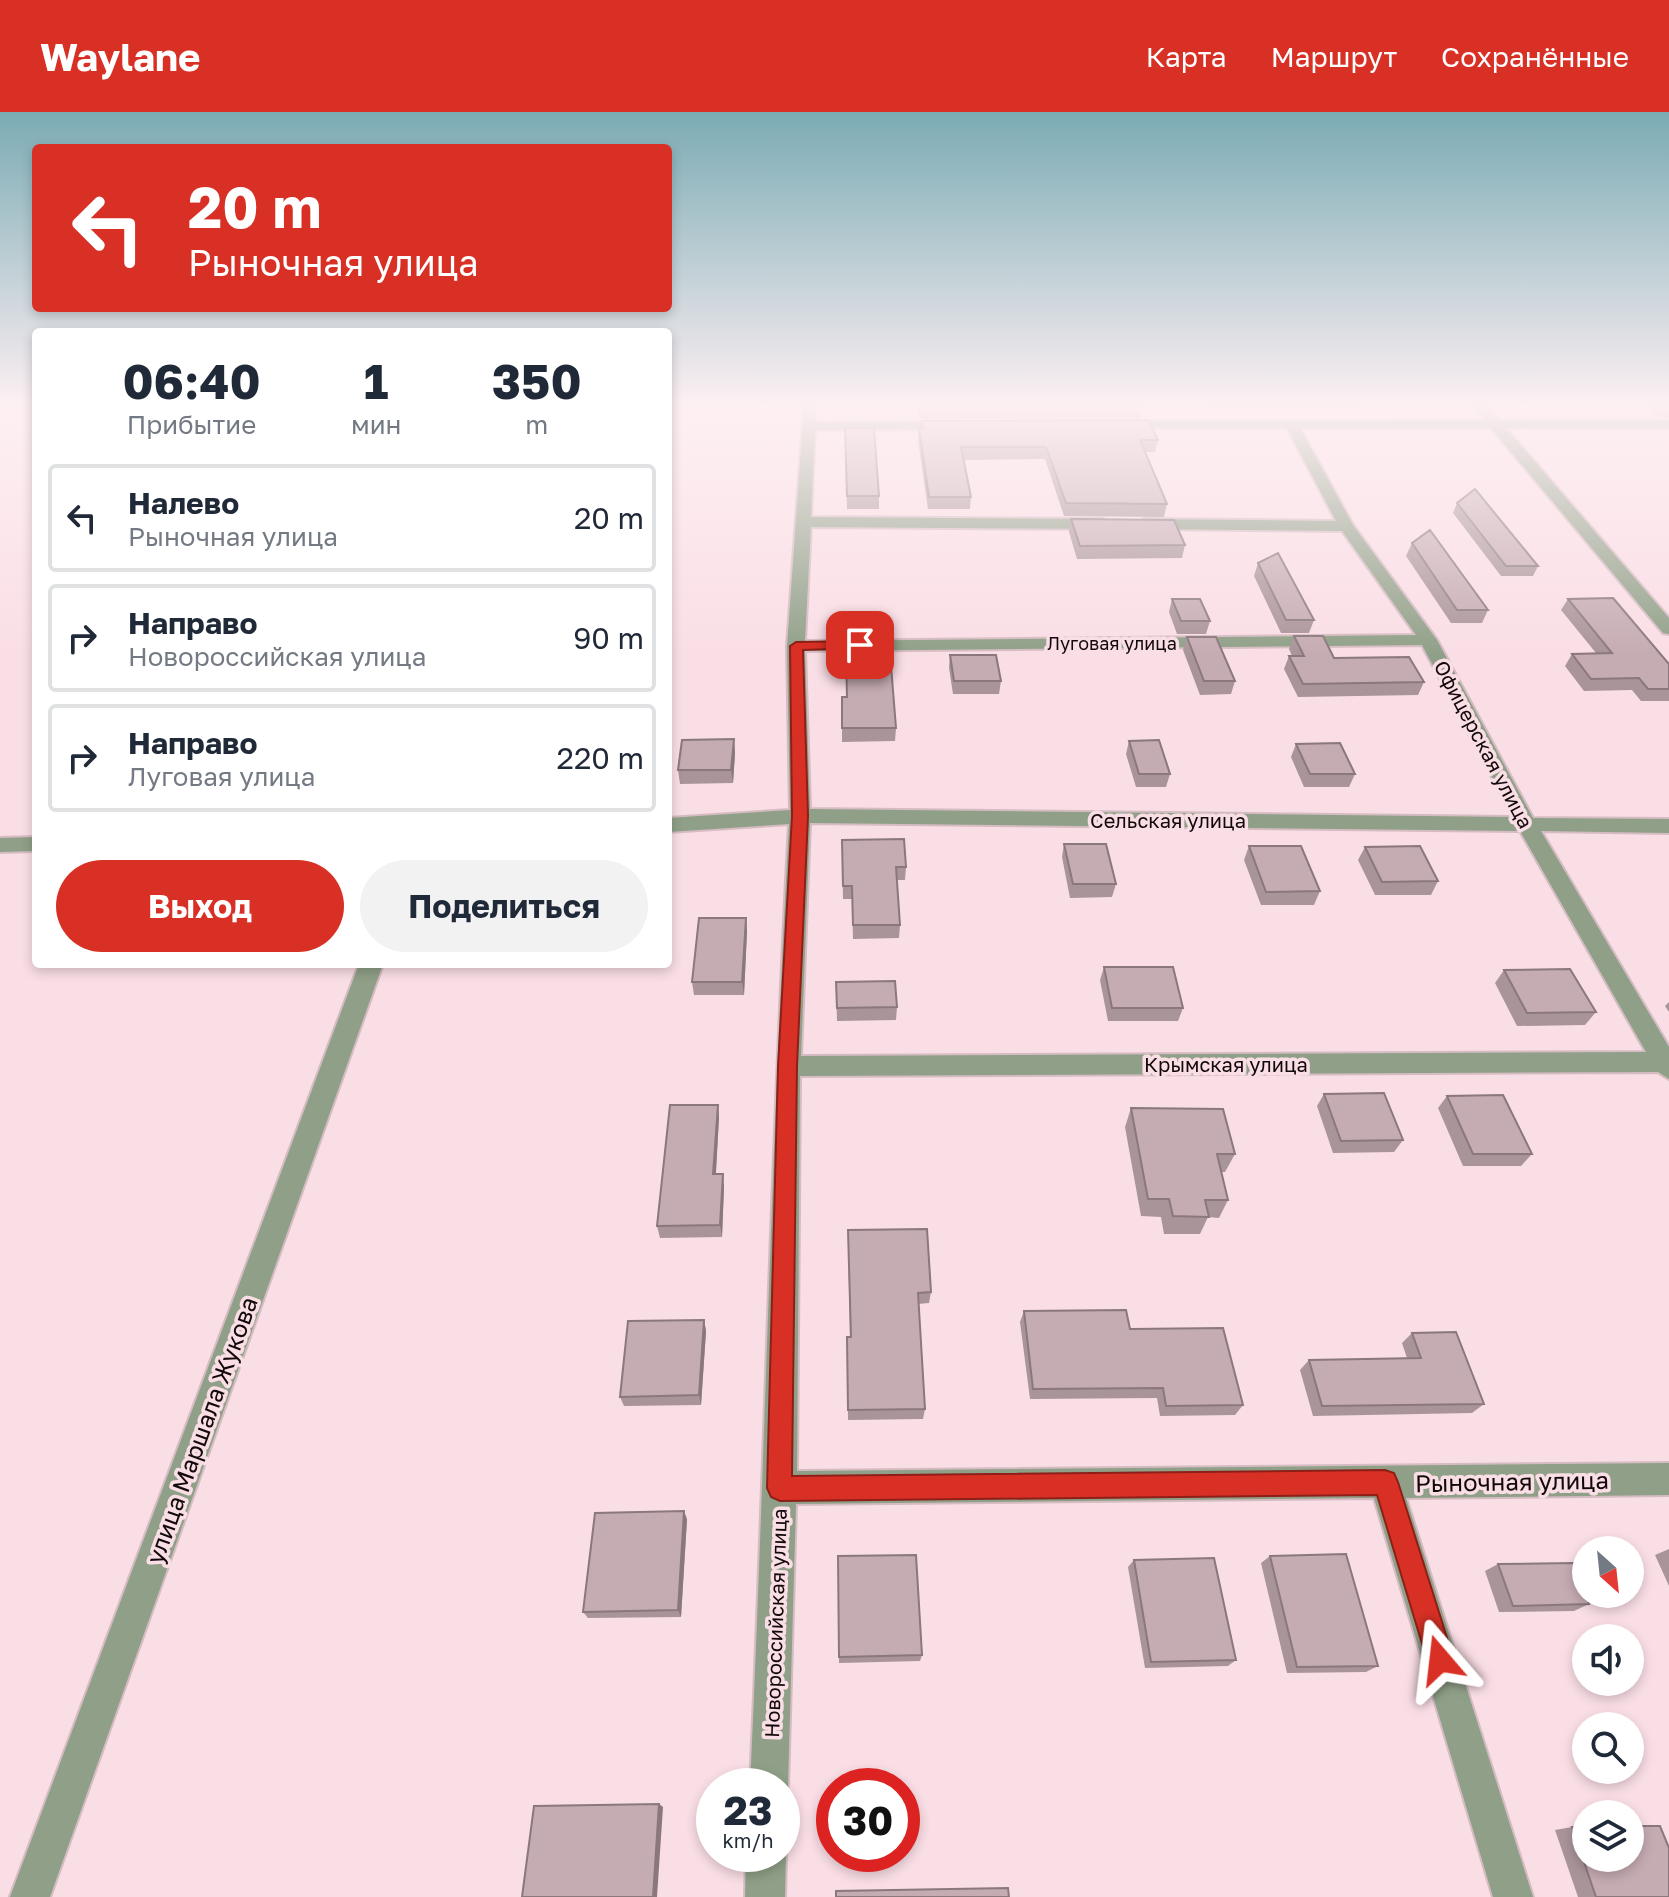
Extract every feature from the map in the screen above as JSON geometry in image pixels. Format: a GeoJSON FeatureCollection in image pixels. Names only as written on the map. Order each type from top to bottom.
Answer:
{"type":"FeatureCollection","features":[{"type":"Feature","properties":{"kind":"street","name":"Новороссийская улица"},"geometry":{"type":"LineString","coordinates":[[770,1768],[780,1488],[788,1066],[800,816],[796,646],[804,488]]}},
{"type":"Feature","properties":{"kind":"street","name":"Офицерская улица"},"geometry":{"type":"LineString","coordinates":[[1326,488],[1346,526],[1428,640],[1526,823],[1667,1066]]}},
{"type":"Feature","properties":{"kind":"street"},"geometry":{"type":"LineString","coordinates":[[1551,488],[1669,629]]}},
{"type":"Feature","properties":{"kind":"street"},"geometry":{"type":"LineString","coordinates":[[802,522],[1346,526]]}},
{"type":"Feature","properties":{"kind":"street"},"geometry":{"type":"LineString","coordinates":[[1642,595],[1669,594]]}},
{"type":"Feature","properties":{"kind":"street","name":"Луговая улица"},"geometry":{"type":"LineString","coordinates":[[796,646],[1428,640]]}},
{"type":"Feature","properties":{"kind":"street","name":"Сельская улица"},"geometry":{"type":"LineString","coordinates":[[672,825],[800,816],[1669,826]]}},
{"type":"Feature","properties":{"kind":"street"},"geometry":{"type":"LineString","coordinates":[[0,845],[32,844]]}},
{"type":"Feature","properties":{"kind":"street","name":"улица Маршала Жукова"},"geometry":{"type":"LineString","coordinates":[[30,1897],[370,968]]}},
{"type":"Feature","properties":{"kind":"street","name":"Крымская улица"},"geometry":{"type":"LineString","coordinates":[[788,1066],[1667,1066]]}},
{"type":"Feature","properties":{"kind":"street","name":"Рыночная улица"},"geometry":{"type":"LineString","coordinates":[[780,1488],[1669,1479]]}},
{"type":"Feature","properties":{"kind":"street"},"geometry":{"type":"LineString","coordinates":[[1385,1482],[1513,1897]]}},
{"type":"Feature","properties":{"kind":"street"},"geometry":{"type":"LineString","coordinates":[[765,1897],[766,1872]]}},
{"type":"Feature","properties":{"kind":"building"},"geometry":{"type":"Polygon","coordinates":[[[847,488],[878,488],[879,496],[847,496],[847,488]]]}},
{"type":"Feature","properties":{"kind":"building"},"geometry":{"type":"Polygon","coordinates":[[[928,488],[969,488],[971,497],[929,497],[928,488]]]}},
{"type":"Feature","properties":{"kind":"building"},"geometry":{"type":"Polygon","coordinates":[[[1061,488],[1160,488],[1167,504],[1066,503],[1061,488]]]}},
{"type":"Feature","properties":{"kind":"building"},"geometry":{"type":"Polygon","coordinates":[[[1475,489],[1538,566],[1506,566],[1457,503],[1475,489]]]}},
{"type":"Feature","properties":{"kind":"building"},"geometry":{"type":"Polygon","coordinates":[[[1071,519],[1174,520],[1185,545],[1080,546],[1071,519]]]}},
{"type":"Feature","properties":{"kind":"building"},"geometry":{"type":"Polygon","coordinates":[[[1430,530],[1488,610],[1457,610],[1412,543],[1430,530]]]}},
{"type":"Feature","properties":{"kind":"building"},"geometry":{"type":"Polygon","coordinates":[[[1278,553],[1314,620],[1286,620],[1258,563],[1278,553]]]}},
{"type":"Feature","properties":{"kind":"building"},"geometry":{"type":"Polygon","coordinates":[[[1613,598],[1669,664],[1669,689],[1648,689],[1639,678],[1591,679],[1572,654],[1612,653],[1568,599],[1613,598]]]}},
{"type":"Feature","properties":{"kind":"building"},"geometry":{"type":"Polygon","coordinates":[[[1172,599],[1200,599],[1210,621],[1181,621],[1172,599]]]}},
{"type":"Feature","properties":{"kind":"building"},"geometry":{"type":"Polygon","coordinates":[[[1294,636],[1323,636],[1334,658],[1409,657],[1424,682],[1303,684],[1289,656],[1304,656],[1294,636]]]}},
{"type":"Feature","properties":{"kind":"building"},"geometry":{"type":"Polygon","coordinates":[[[1187,637],[1216,637],[1235,681],[1204,681],[1187,637]]]}},
{"type":"Feature","properties":{"kind":"building"},"geometry":{"type":"Polygon","coordinates":[[[846,653],[890,653],[896,728],[842,728],[842,697],[847,697],[846,653]]]}},
{"type":"Feature","properties":{"kind":"building"},"geometry":{"type":"Polygon","coordinates":[[[950,655],[996,655],[1001,681],[954,681],[950,655]]]}},
{"type":"Feature","properties":{"kind":"building"},"geometry":{"type":"Polygon","coordinates":[[[734,739],[731,770],[678,770],[682,740],[734,739]]]}},
{"type":"Feature","properties":{"kind":"building"},"geometry":{"type":"Polygon","coordinates":[[[1159,740],[1170,774],[1139,774],[1129,741],[1159,740]]]}},
{"type":"Feature","properties":{"kind":"building"},"geometry":{"type":"Polygon","coordinates":[[[1340,743],[1355,774],[1310,774],[1296,744],[1340,743]]]}},
{"type":"Feature","properties":{"kind":"building"},"geometry":{"type":"Polygon","coordinates":[[[904,839],[906,867],[896,867],[900,925],[853,925],[852,886],[843,886],[842,840],[904,839]]]}},
{"type":"Feature","properties":{"kind":"building"},"geometry":{"type":"Polygon","coordinates":[[[1064,844],[1106,844],[1116,884],[1073,884],[1064,844]]]}},
{"type":"Feature","properties":{"kind":"building"},"geometry":{"type":"Polygon","coordinates":[[[1249,846],[1301,846],[1320,891],[1266,892],[1249,846]]]}},
{"type":"Feature","properties":{"kind":"building"},"geometry":{"type":"Polygon","coordinates":[[[1420,846],[1438,881],[1382,882],[1365,847],[1420,846]]]}},
{"type":"Feature","properties":{"kind":"building"},"geometry":{"type":"Polygon","coordinates":[[[699,918],[746,918],[742,982],[692,982],[699,918]]]}},
{"type":"Feature","properties":{"kind":"building"},"geometry":{"type":"Polygon","coordinates":[[[1104,967],[1173,967],[1183,1008],[1112,1008],[1104,967]]]}},
{"type":"Feature","properties":{"kind":"building"},"geometry":{"type":"Polygon","coordinates":[[[1570,969],[1596,1012],[1527,1013],[1504,970],[1570,969]]]}},
{"type":"Feature","properties":{"kind":"building"},"geometry":{"type":"Polygon","coordinates":[[[895,981],[897,1007],[837,1008],[836,982],[895,981]]]}},
{"type":"Feature","properties":{"kind":"building"},"geometry":{"type":"Polygon","coordinates":[[[1384,1093],[1403,1140],[1341,1141],[1324,1094],[1384,1093]]]}},
{"type":"Feature","properties":{"kind":"building"},"geometry":{"type":"Polygon","coordinates":[[[1503,1095],[1532,1154],[1473,1154],[1447,1096],[1503,1095]]]}},
{"type":"Feature","properties":{"kind":"building"},"geometry":{"type":"Polygon","coordinates":[[[670,1105],[718,1105],[713,1174],[723,1174],[720,1225],[657,1226],[670,1105]]]}},
{"type":"Feature","properties":{"kind":"building"},"geometry":{"type":"Polygon","coordinates":[[[1131,1108],[1223,1109],[1235,1154],[1217,1154],[1228,1200],[1205,1200],[1209,1217],[1173,1216],[1169,1199],[1148,1199],[1131,1108]]]}},
{"type":"Feature","properties":{"kind":"building"},"geometry":{"type":"Polygon","coordinates":[[[927,1229],[931,1292],[918,1293],[925,1409],[848,1410],[847,1337],[851,1337],[848,1230],[927,1229]]]}},
{"type":"Feature","properties":{"kind":"building"},"geometry":{"type":"Polygon","coordinates":[[[1126,1310],[1130,1329],[1223,1328],[1243,1405],[1166,1406],[1163,1388],[1033,1389],[1024,1311],[1126,1310]]]}},
{"type":"Feature","properties":{"kind":"building"},"geometry":{"type":"Polygon","coordinates":[[[704,1320],[699,1395],[620,1397],[628,1321],[704,1320]]]}},
{"type":"Feature","properties":{"kind":"building"},"geometry":{"type":"Polygon","coordinates":[[[1456,1332],[1484,1404],[1322,1406],[1309,1360],[1421,1358],[1412,1333],[1456,1332]]]}},
{"type":"Feature","properties":{"kind":"building"},"geometry":{"type":"Polygon","coordinates":[[[684,1511],[678,1610],[583,1612],[595,1513],[684,1511]]]}},
{"type":"Feature","properties":{"kind":"building"},"geometry":{"type":"Polygon","coordinates":[[[1346,1554],[1378,1666],[1297,1667],[1270,1556],[1346,1554]]]}},
{"type":"Feature","properties":{"kind":"building"},"geometry":{"type":"Polygon","coordinates":[[[916,1555],[922,1655],[839,1657],[838,1556],[916,1555]]]}},
{"type":"Feature","properties":{"kind":"building"},"geometry":{"type":"Polygon","coordinates":[[[1214,1558],[1236,1660],[1151,1662],[1134,1560],[1214,1558]]]}},
{"type":"Feature","properties":{"kind":"building"},"geometry":{"type":"Polygon","coordinates":[[[1572,1563],[1572,1604],[1513,1606],[1498,1564],[1572,1563]]]}},
{"type":"Feature","properties":{"kind":"building"},"geometry":{"type":"Polygon","coordinates":[[[659,1804],[653,1897],[522,1897],[534,1806],[659,1804]]]}},
{"type":"Feature","properties":{"kind":"building"},"geometry":{"type":"Polygon","coordinates":[[[1644,1826],[1660,1826],[1669,1848],[1669,1897],[1596,1897],[1587,1872],[1644,1872],[1644,1826]]]}},
{"type":"Feature","properties":{"kind":"building"},"geometry":{"type":"Polygon","coordinates":[[[1008,1888],[1009,1897],[836,1897],[836,1891],[1008,1888]]]}},
{"type":"Feature","properties":{"kind":"route"},"geometry":{"type":"LineString","coordinates":[[860,645],[796,646],[800,816],[788,1066],[780,1488],[1385,1482],[1440,1660]]}}]}
